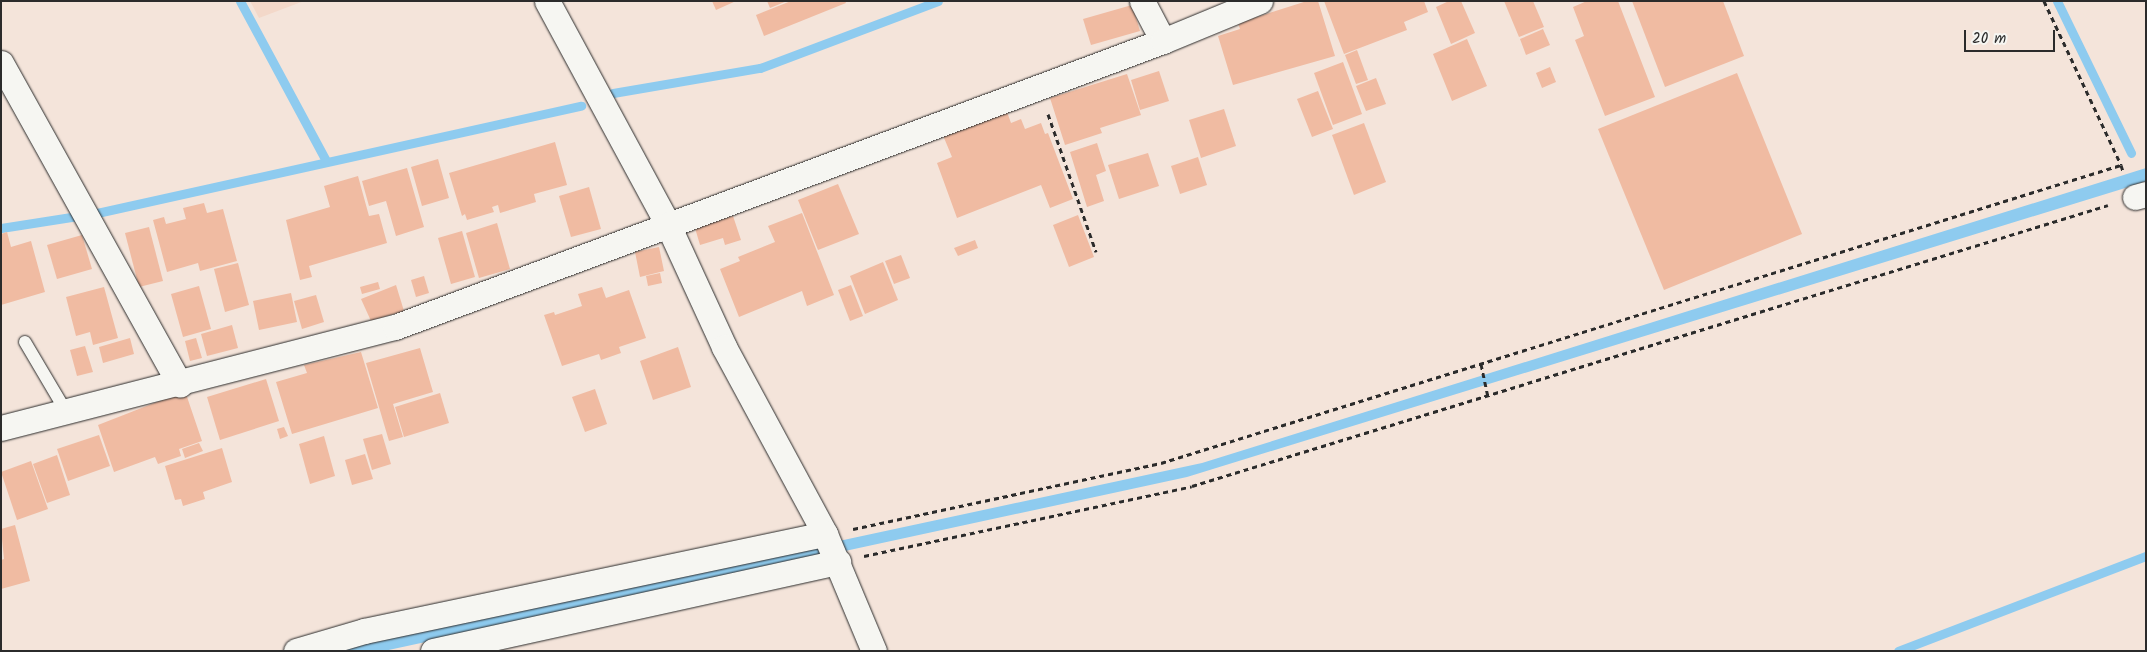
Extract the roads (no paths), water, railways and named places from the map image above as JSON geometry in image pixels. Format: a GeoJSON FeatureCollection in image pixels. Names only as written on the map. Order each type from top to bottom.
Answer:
{"type":"FeatureCollection","features":[{"type":"Feature","properties":{"kind":"street"},"geometry":{"type":"LineString","coordinates":[[547,1],[668,225],[724,347],[832,549],[874,651]]}},
{"type":"Feature","properties":{"kind":"street"},"geometry":{"type":"LineString","coordinates":[[1142,1],[1163,41]]}},
{"type":"Feature","properties":{"kind":"street"},"geometry":{"type":"LineString","coordinates":[[1,428],[67,413],[395,327],[1163,41],[1260,1]]}},
{"type":"Feature","properties":{"kind":"street"},"geometry":{"type":"LineString","coordinates":[[1,63],[180,384]]}},
{"type":"Feature","properties":{"kind":"street"},"geometry":{"type":"LineString","coordinates":[[296,651],[320,648],[364,631],[832,549]]}},
{"type":"Feature","properties":{"kind":"street"},"geometry":{"type":"LineString","coordinates":[[433,651],[832,549]]}},
{"type":"Feature","properties":{"kind":"lane"},"geometry":{"type":"LineString","coordinates":[[25,342],[67,413]]}},
{"type":"Feature","properties":{"kind":"water"},"geometry":{"type":"Polygon","coordinates":[[[2146,168],[2146,181],[2122,189],[1187,477],[384,651],[327,651],[1202,463],[2146,168]]]}},
{"type":"Feature","properties":{"kind":"waterway"},"geometry":{"type":"LineString","coordinates":[[240,1],[326,161]]}},
{"type":"Feature","properties":{"kind":"waterway"},"geometry":{"type":"LineString","coordinates":[[613,93],[760,68],[938,1]]}},
{"type":"Feature","properties":{"kind":"waterway"},"geometry":{"type":"LineString","coordinates":[[2057,1],[2131,153]]}},
{"type":"Feature","properties":{"kind":"waterway"},"geometry":{"type":"LineString","coordinates":[[1,228],[97,213],[581,106]]}},
{"type":"Feature","properties":{"kind":"waterway"},"geometry":{"type":"LineString","coordinates":[[1898,651],[2146,556]]}}]}
